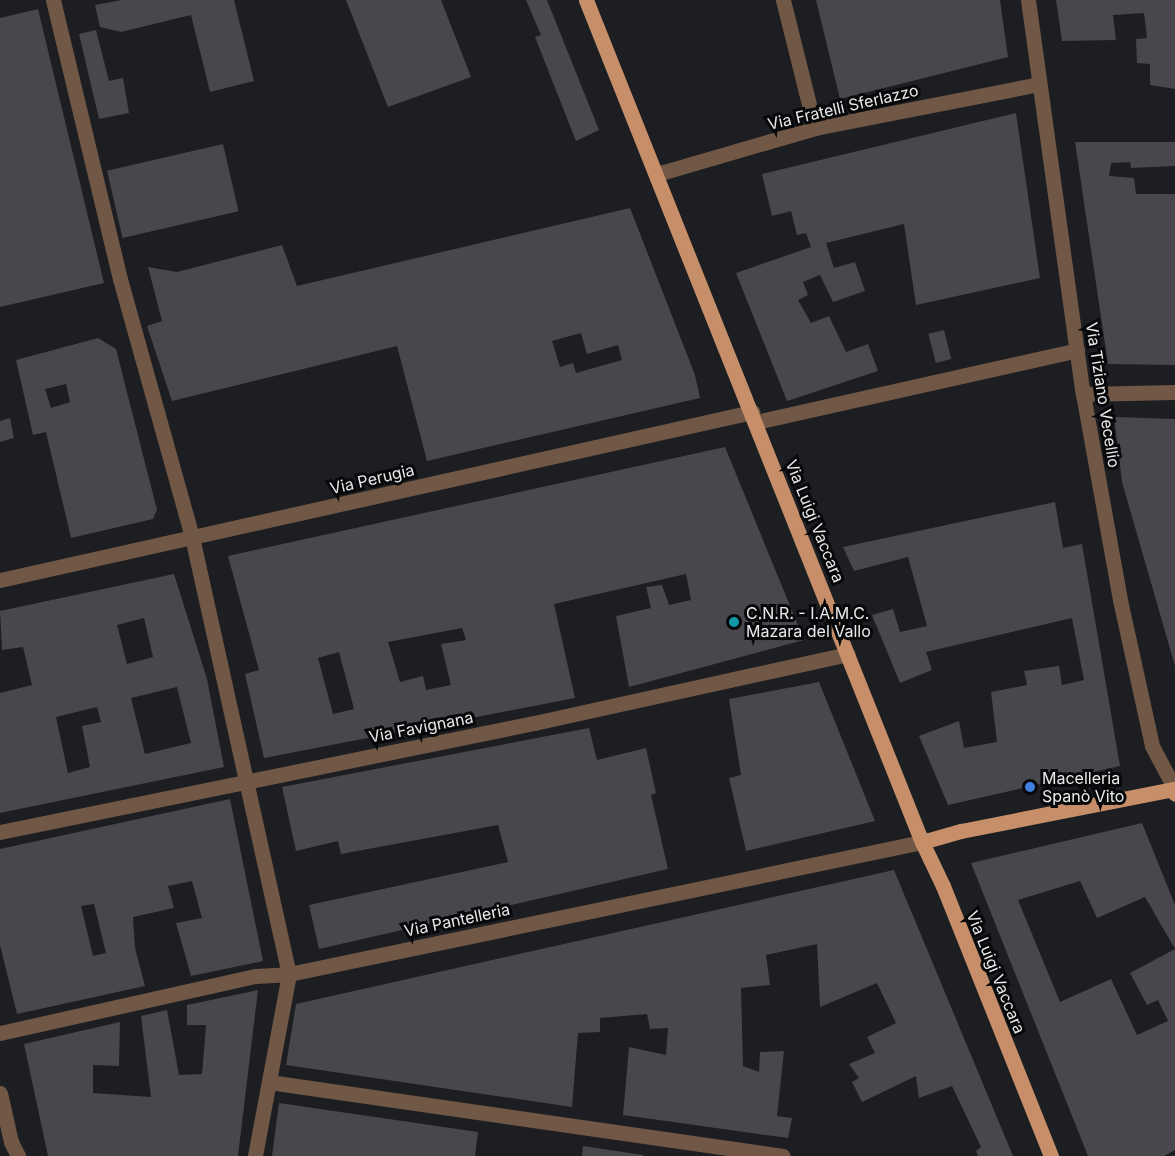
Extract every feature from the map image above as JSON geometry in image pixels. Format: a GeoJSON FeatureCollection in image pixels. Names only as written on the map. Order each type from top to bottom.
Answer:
{"type":"FeatureCollection","features":[{"type":"Feature","properties":{"kind":"main road","name":"Via Luigi Vaccara"},"geometry":{"type":"LineString","coordinates":[[586,0],[922,842],[1051,1156]]}},
{"type":"Feature","properties":{"kind":"main road"},"geometry":{"type":"LineString","coordinates":[[922,842],[961,831],[1174,791]]}},
{"type":"Feature","properties":{"kind":"street"},"geometry":{"type":"LineString","coordinates":[[53,0],[120,279],[192,537],[289,974],[255,1156]]}},
{"type":"Feature","properties":{"kind":"street"},"geometry":{"type":"LineString","coordinates":[[783,0],[815,128]]}},
{"type":"Feature","properties":{"kind":"street","name":"Via Tiziano Vecellio"},"geometry":{"type":"LineString","coordinates":[[1028,0],[1083,394],[1120,600],[1152,746],[1174,791]]}},
{"type":"Feature","properties":{"kind":"street","name":"Via Fratelli Sferlazzo"},"geometry":{"type":"LineString","coordinates":[[657,174],[815,128],[1039,84]]}},
{"type":"Feature","properties":{"kind":"street","name":"Via Perugia"},"geometry":{"type":"LineString","coordinates":[[0,580],[192,537],[1077,350]]}},
{"type":"Feature","properties":{"kind":"street"},"geometry":{"type":"LineString","coordinates":[[1083,394],[1175,393]]}},
{"type":"Feature","properties":{"kind":"street","name":"Via Favignana"},"geometry":{"type":"LineString","coordinates":[[0,832],[534,723],[848,654]]}},
{"type":"Feature","properties":{"kind":"street","name":"Via Pantelleria"},"geometry":{"type":"LineString","coordinates":[[0,1033],[255,976],[289,974],[922,842]]}},
{"type":"Feature","properties":{"kind":"street"},"geometry":{"type":"LineString","coordinates":[[269,1083],[783,1156]]}},
{"type":"Feature","properties":{"kind":"street"},"geometry":{"type":"LineString","coordinates":[[0,1093],[11,1142],[18,1156]]}},
{"type":"Feature","properties":{"kind":"building"},"geometry":{"type":"Polygon","coordinates":[[[122,0],[234,0],[254,81],[210,92],[191,15],[121,32],[100,27],[95,5],[122,0]]]}},
{"type":"Feature","properties":{"kind":"building"},"geometry":{"type":"Polygon","coordinates":[[[346,0],[441,0],[471,77],[388,107],[346,0]]]}},
{"type":"Feature","properties":{"kind":"building"},"geometry":{"type":"Polygon","coordinates":[[[526,0],[547,0],[599,130],[576,141],[535,37],[541,35],[526,0]]]}},
{"type":"Feature","properties":{"kind":"building"},"geometry":{"type":"Polygon","coordinates":[[[816,0],[1000,0],[1008,57],[840,99],[816,0]]]}},
{"type":"Feature","properties":{"kind":"building"},"geometry":{"type":"Polygon","coordinates":[[[1056,0],[1175,0],[1175,89],[1150,85],[1150,64],[1137,63],[1136,39],[1147,38],[1144,13],[1113,15],[1116,40],[1062,41],[1056,0]]]}},
{"type":"Feature","properties":{"kind":"building"},"geometry":{"type":"Polygon","coordinates":[[[38,9],[104,283],[0,307],[0,18],[38,9]]]}},
{"type":"Feature","properties":{"kind":"building"},"geometry":{"type":"Polygon","coordinates":[[[96,30],[109,81],[123,78],[129,113],[99,119],[79,34],[96,30]]]}},
{"type":"Feature","properties":{"kind":"building"},"geometry":{"type":"Polygon","coordinates":[[[1016,113],[1040,278],[916,305],[904,224],[826,243],[834,268],[855,262],[865,291],[833,302],[820,275],[803,282],[808,295],[798,300],[811,323],[829,316],[846,352],[868,344],[878,371],[787,401],[736,273],[811,247],[806,233],[797,235],[791,211],[772,216],[762,174],[1016,113]]]}},
{"type":"Feature","properties":{"kind":"building"},"geometry":{"type":"Polygon","coordinates":[[[1075,142],[1175,142],[1175,166],[1131,168],[1130,162],[1111,163],[1109,176],[1134,178],[1136,194],[1175,194],[1175,365],[1108,364],[1075,142]]]}},
{"type":"Feature","properties":{"kind":"building"},"geometry":{"type":"Polygon","coordinates":[[[223,144],[239,211],[123,238],[107,171],[223,144]]]}},
{"type":"Feature","properties":{"kind":"building"},"geometry":{"type":"Polygon","coordinates":[[[630,208],[695,375],[700,398],[427,461],[397,346],[172,401],[147,326],[162,321],[148,267],[177,272],[282,245],[297,286],[630,208]],[[581,333],[552,341],[560,367],[573,363],[576,373],[622,360],[618,345],[587,354],[581,333]]]}},
{"type":"Feature","properties":{"kind":"building"},"geometry":{"type":"Polygon","coordinates":[[[944,330],[951,359],[936,363],[928,334],[944,330]]]}},
{"type":"Feature","properties":{"kind":"building"},"geometry":{"type":"Polygon","coordinates":[[[98,338],[116,349],[157,510],[153,519],[71,538],[46,432],[33,435],[16,360],[98,338]],[[66,384],[45,389],[51,408],[70,402],[66,384]]]}},
{"type":"Feature","properties":{"kind":"building"},"geometry":{"type":"Polygon","coordinates":[[[1114,417],[1175,419],[1175,666],[1122,482],[1114,417]]]}},
{"type":"Feature","properties":{"kind":"building"},"geometry":{"type":"Polygon","coordinates":[[[10,418],[14,438],[0,442],[0,421],[10,418]]]}},
{"type":"Feature","properties":{"kind":"building"},"geometry":{"type":"Polygon","coordinates":[[[725,447],[804,640],[629,687],[616,616],[651,608],[646,587],[662,585],[669,605],[691,600],[686,574],[554,604],[575,698],[264,758],[245,674],[259,670],[228,556],[725,447]],[[462,628],[388,642],[400,682],[423,676],[426,690],[451,685],[441,644],[466,640],[462,628]],[[339,652],[318,658],[333,714],[354,709],[339,652]]]}},
{"type":"Feature","properties":{"kind":"building"},"geometry":{"type":"Polygon","coordinates":[[[1055,502],[1063,548],[1082,544],[1120,766],[948,805],[919,736],[959,721],[964,748],[997,742],[991,692],[1027,685],[1024,671],[1059,666],[1062,685],[1084,680],[1072,618],[926,652],[932,670],[900,683],[872,615],[893,609],[900,632],[927,626],[908,557],[854,571],[843,547],[1055,502]]]}},
{"type":"Feature","properties":{"kind":"building"},"geometry":{"type":"Polygon","coordinates":[[[174,574],[207,679],[224,767],[0,813],[0,693],[32,685],[23,647],[2,650],[0,611],[174,574]],[[144,618],[117,625],[127,664],[153,657],[144,618]],[[177,687],[131,698],[145,754],[191,743],[177,687]],[[97,707],[56,717],[68,773],[90,767],[82,726],[101,722],[97,707]]]}},
{"type":"Feature","properties":{"kind":"building"},"geometry":{"type":"Polygon","coordinates":[[[819,682],[875,821],[746,851],[729,778],[741,775],[729,699],[819,682]]]}},
{"type":"Feature","properties":{"kind":"building"},"geometry":{"type":"Polygon","coordinates":[[[589,728],[597,760],[646,748],[656,793],[651,795],[668,869],[319,949],[309,905],[508,862],[498,825],[341,854],[338,841],[296,851],[282,787],[589,728]]]}},
{"type":"Feature","properties":{"kind":"building"},"geometry":{"type":"Polygon","coordinates":[[[230,799],[263,961],[191,976],[176,923],[202,918],[192,881],[168,886],[174,908],[133,917],[135,948],[145,986],[17,1014],[0,945],[0,849],[230,799]],[[94,904],[81,906],[93,956],[106,953],[94,904]]]}},
{"type":"Feature","properties":{"kind":"building"},"geometry":{"type":"Polygon","coordinates":[[[1142,823],[1175,905],[1175,949],[1175,1150],[1164,1156],[1088,1156],[971,863],[1142,823]],[[1080,881],[1018,900],[1060,1002],[1111,979],[1137,1035],[1168,1021],[1158,1000],[1147,1005],[1130,973],[1175,949],[1145,897],[1097,918],[1080,881]]]}},
{"type":"Feature","properties":{"kind":"building"},"geometry":{"type":"Polygon","coordinates":[[[894,870],[1013,1156],[978,1156],[976,1151],[981,1147],[952,1086],[919,1098],[916,1076],[862,1102],[852,1082],[859,1078],[849,1064],[875,1053],[867,1037],[896,1023],[877,983],[820,1007],[817,944],[766,955],[770,985],[741,988],[743,1066],[759,1072],[760,1052],[784,1051],[777,1116],[792,1118],[788,1138],[623,1115],[629,1047],[666,1055],[668,1028],[650,1029],[647,1014],[600,1018],[600,1032],[578,1033],[572,1107],[286,1065],[296,1004],[894,870]]]}},
{"type":"Feature","properties":{"kind":"building"},"geometry":{"type":"Polygon","coordinates":[[[258,990],[238,1156],[48,1156],[24,1044],[120,1022],[119,1066],[93,1065],[93,1093],[151,1097],[141,1016],[167,1010],[179,1075],[202,1074],[206,1025],[187,1025],[187,1005],[258,990]]]}},
{"type":"Feature","properties":{"kind":"building"},"geometry":{"type":"Polygon","coordinates":[[[279,1103],[478,1132],[475,1156],[272,1156],[279,1103]]]}},
{"type":"Feature","properties":{"kind":"building"},"geometry":{"type":"Polygon","coordinates":[[[583,1146],[643,1155],[643,1156],[582,1156],[583,1146]]]}},
{"type":"Feature","properties":{"kind":"place","name":"C.N.R. - I.A.M.C. Mazara del Vallo"},"geometry":{"type":"Point","coordinates":[734,622]}},
{"type":"Feature","properties":{"kind":"place","name":"Macelleria Spanò Vito"},"geometry":{"type":"Point","coordinates":[1030,787]}}]}
